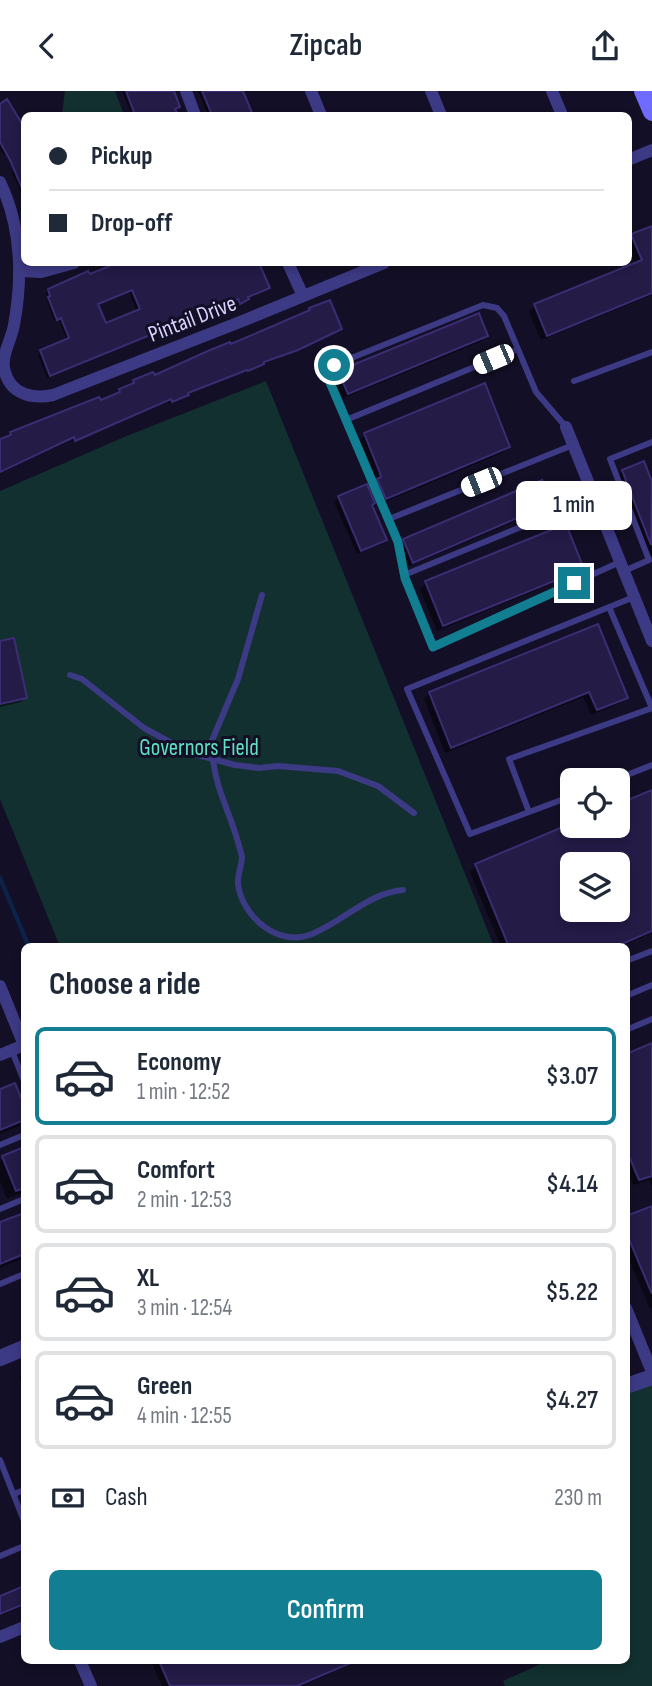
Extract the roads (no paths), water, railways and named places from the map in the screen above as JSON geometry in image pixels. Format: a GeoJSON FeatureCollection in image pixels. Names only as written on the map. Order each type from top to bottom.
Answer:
{"type":"FeatureCollection","features":[{"type":"Feature","properties":{"kind":"main road"},"geometry":{"type":"LineString","coordinates":[[643,91],[652,112]]}},
{"type":"Feature","properties":{"kind":"street"},"geometry":{"type":"LineString","coordinates":[[186,91],[194,112]]}},
{"type":"Feature","properties":{"kind":"street"},"geometry":{"type":"LineString","coordinates":[[311,91],[320,112]]}},
{"type":"Feature","properties":{"kind":"street"},"geometry":{"type":"LineString","coordinates":[[431,91],[440,112]]}},
{"type":"Feature","properties":{"kind":"street"},"geometry":{"type":"LineString","coordinates":[[552,91],[561,112]]}},
{"type":"Feature","properties":{"kind":"street"},"geometry":{"type":"LineString","coordinates":[[632,158],[652,150]]}},
{"type":"Feature","properties":{"kind":"street"},"geometry":{"type":"LineString","coordinates":[[0,182],[13,213],[21,271],[41,272],[63,266]]}},
{"type":"Feature","properties":{"kind":"street"},"geometry":{"type":"LineString","coordinates":[[289,266],[303,296]]}},
{"type":"Feature","properties":{"kind":"street","name":"Pintail Drive"},"geometry":{"type":"LineString","coordinates":[[21,271],[13,330],[3,362],[5,373],[14,387],[22,394],[32,397],[53,395],[375,266]]}},
{"type":"Feature","properties":{"kind":"street"},"geometry":{"type":"LineString","coordinates":[[566,427],[652,641]]}},
{"type":"Feature","properties":{"kind":"street"},"geometry":{"type":"LineString","coordinates":[[0,986],[12,1050]]}},
{"type":"Feature","properties":{"kind":"street"},"geometry":{"type":"LineString","coordinates":[[630,1318],[652,1374],[630,1384]]}},
{"type":"Feature","properties":{"kind":"street"},"geometry":{"type":"LineString","coordinates":[[0,1359],[21,1350]]}},
{"type":"Feature","properties":{"kind":"street"},"geometry":{"type":"LineString","coordinates":[[0,1637],[21,1628]]}},
{"type":"Feature","properties":{"kind":"street"},"geometry":{"type":"LineString","coordinates":[[81,1664],[91,1686]]}},
{"type":"Feature","properties":{"kind":"lane"},"geometry":{"type":"LineString","coordinates":[[566,427],[536,393],[504,316],[497,308],[483,305],[334,365],[330,369],[329,380],[398,542],[404,575],[433,647],[622,567],[649,560],[610,459],[652,442]]}},
{"type":"Feature","properties":{"kind":"lane"},"geometry":{"type":"LineString","coordinates":[[346,420],[517,349]]}},
{"type":"Feature","properties":{"kind":"lane"},"geometry":{"type":"LineString","coordinates":[[574,380],[652,352]]}},
{"type":"Feature","properties":{"kind":"lane"},"geometry":{"type":"LineString","coordinates":[[389,519],[573,445]]}},
{"type":"Feature","properties":{"kind":"lane"},"geometry":{"type":"LineString","coordinates":[[404,575],[594,497]]}},
{"type":"Feature","properties":{"kind":"lane"},"geometry":{"type":"LineString","coordinates":[[205,757],[238,679],[262,595]]}},
{"type":"Feature","properties":{"kind":"lane"},"geometry":{"type":"LineString","coordinates":[[560,801],[470,834],[407,689],[634,597]]}},
{"type":"Feature","properties":{"kind":"lane"},"geometry":{"type":"LineString","coordinates":[[530,812],[509,759],[652,708],[609,607]]}},
{"type":"Feature","properties":{"kind":"lane"},"geometry":{"type":"LineString","coordinates":[[69,675],[82,679],[144,728],[190,753],[258,768],[278,766],[338,771],[378,786],[414,813]]}},
{"type":"Feature","properties":{"kind":"lane"},"geometry":{"type":"LineString","coordinates":[[213,759],[215,778],[242,857],[238,884],[246,905],[259,923],[276,936],[298,938],[312,934],[388,892],[403,890]]}},
{"type":"Feature","properties":{"kind":"lane"},"geometry":{"type":"LineString","coordinates":[[630,774],[652,765]]}},
{"type":"Feature","properties":{"kind":"lane"},"geometry":{"type":"LineString","coordinates":[[630,959],[652,951]]}},
{"type":"Feature","properties":{"kind":"lane"},"geometry":{"type":"LineString","coordinates":[[630,994],[652,985]]}},
{"type":"Feature","properties":{"kind":"lane"},"geometry":{"type":"LineString","coordinates":[[630,1028],[652,1019]]}},
{"type":"Feature","properties":{"kind":"lane"},"geometry":{"type":"LineString","coordinates":[[12,1050],[21,1073]]}},
{"type":"Feature","properties":{"kind":"lane"},"geometry":{"type":"LineString","coordinates":[[0,1145],[21,1136]]}},
{"type":"Feature","properties":{"kind":"lane"},"geometry":{"type":"LineString","coordinates":[[0,1209],[21,1200]]}},
{"type":"Feature","properties":{"kind":"lane"},"geometry":{"type":"LineString","coordinates":[[0,1284],[21,1275]]}},
{"type":"Feature","properties":{"kind":"lane"},"geometry":{"type":"LineString","coordinates":[[0,1460],[21,1514]]}},
{"type":"Feature","properties":{"kind":"lane"},"geometry":{"type":"LineString","coordinates":[[13,1494],[21,1491]]}},
{"type":"Feature","properties":{"kind":"lane"},"geometry":{"type":"LineString","coordinates":[[0,1556],[21,1547]]}},
{"type":"Feature","properties":{"kind":"waterway"},"geometry":{"type":"LineString","coordinates":[[0,878],[27,943]]}},
{"type":"Feature","properties":{"kind":"park label","name":"Governors Field"},"geometry":{"type":"Point","coordinates":[199,747]}}]}
